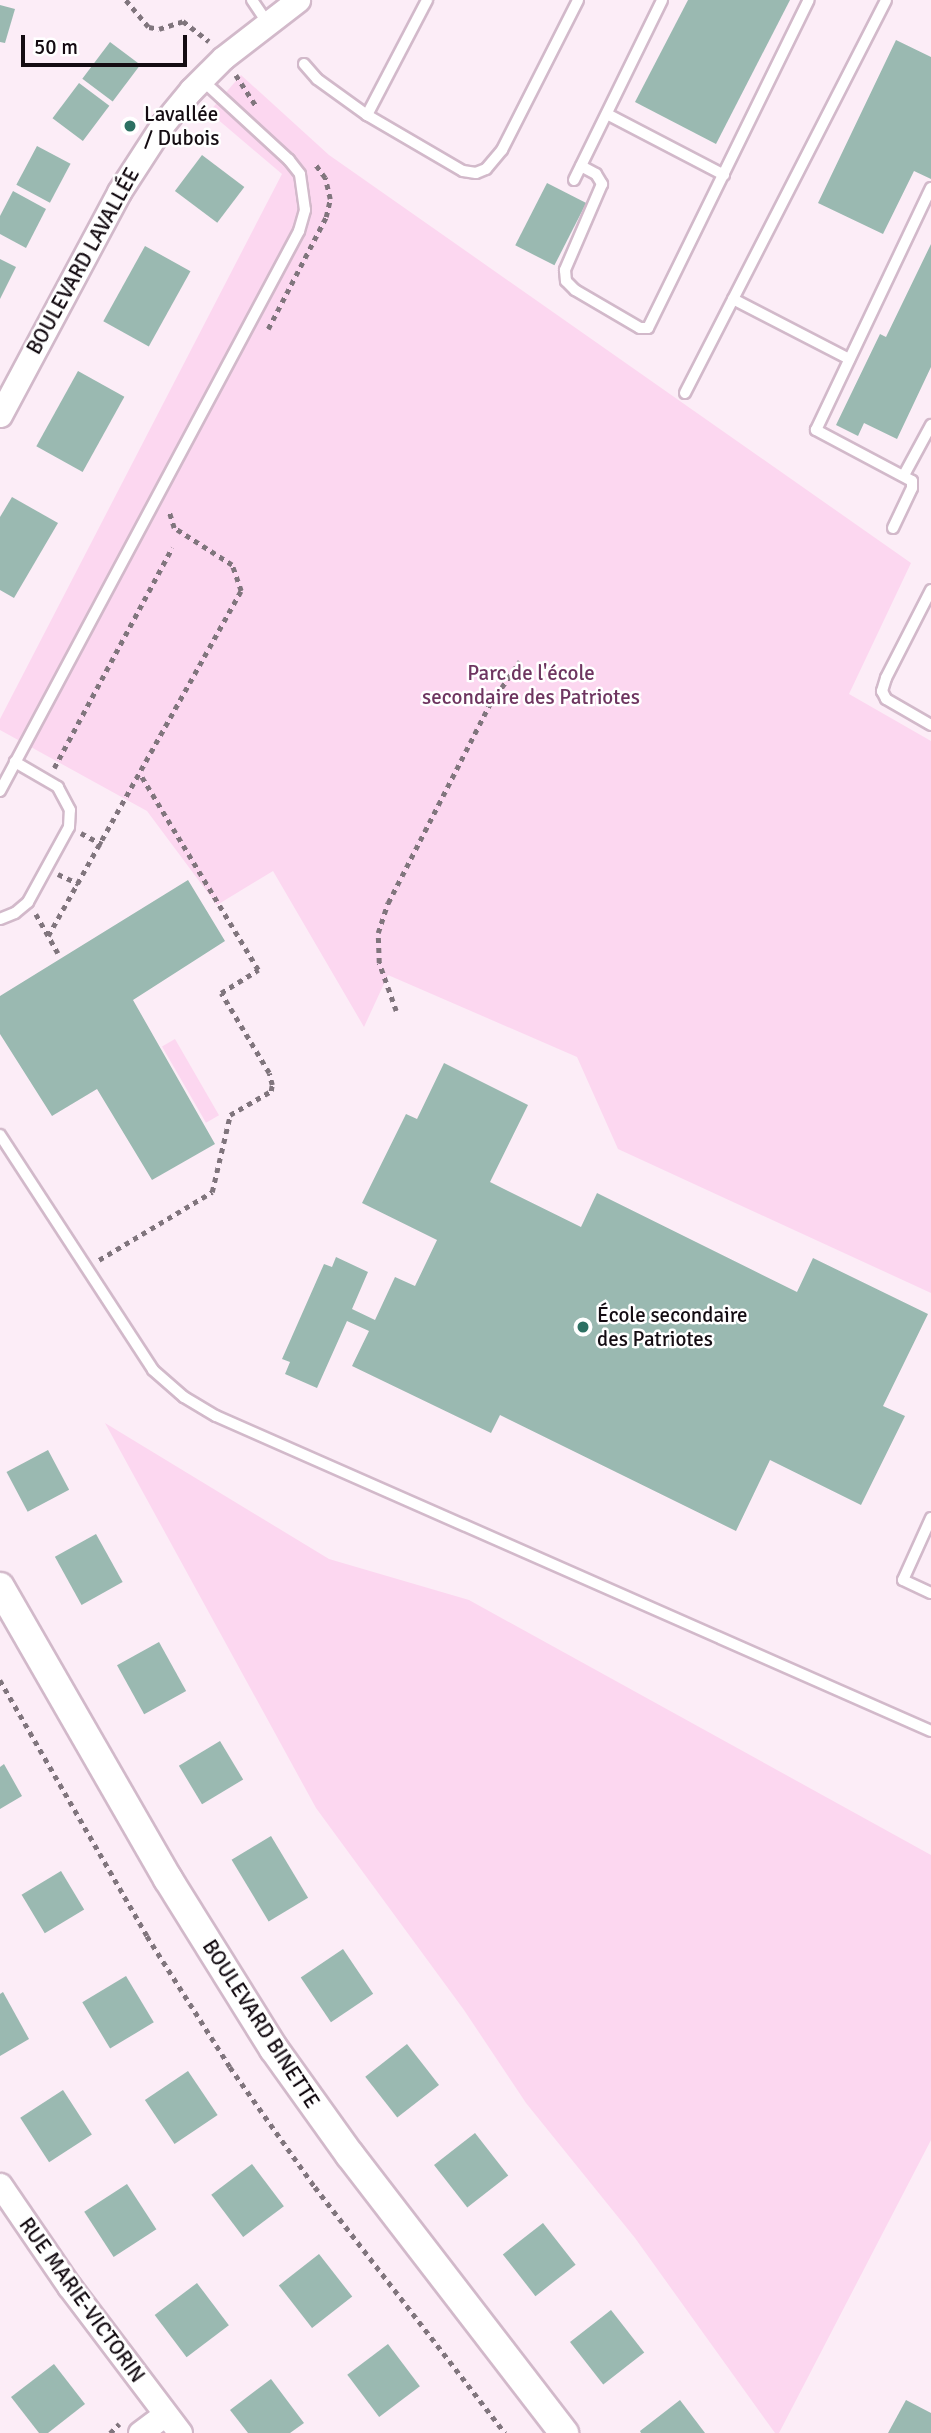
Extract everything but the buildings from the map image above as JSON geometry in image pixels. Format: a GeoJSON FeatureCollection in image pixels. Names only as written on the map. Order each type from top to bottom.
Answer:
{"type":"FeatureCollection","features":[{"type":"Feature","properties":{"kind":"street","name":"BOULEVARD LAVALLÉE"},"geometry":{"type":"LineString","coordinates":[[0,415],[128,177],[163,124],[201,79],[298,0]]}},
{"type":"Feature","properties":{"kind":"street","name":"BOULEVARD BINETTE"},"geometry":{"type":"LineString","coordinates":[[0,1587],[159,1863],[274,2049],[364,2174],[564,2433]]}},
{"type":"Feature","properties":{"kind":"street","name":"BOULEVARD BINETTE"},"geometry":{"type":"LineString","coordinates":[[0,1617],[155,1886],[237,2021],[323,2145],[544,2433]]}},
{"type":"Feature","properties":{"kind":"street","name":"RUE MARIE-VICTORIN"},"geometry":{"type":"LineString","coordinates":[[1,2189],[69,2286],[180,2433]]}},
{"type":"Feature","properties":{"kind":"street"},"geometry":{"type":"LineString","coordinates":[[131,2428],[165,2414]]}},
{"type":"Feature","properties":{"kind":"lane"},"geometry":{"type":"LineString","coordinates":[[252,0],[268,22]]}},
{"type":"Feature","properties":{"kind":"lane"},"geometry":{"type":"LineString","coordinates":[[367,115],[427,0]]}},
{"type":"Feature","properties":{"kind":"lane"},"geometry":{"type":"LineString","coordinates":[[304,64],[317,79],[367,115],[463,171],[476,173],[486,169],[502,150],[578,0]]}},
{"type":"Feature","properties":{"kind":"lane"},"geometry":{"type":"LineString","coordinates":[[575,180],[662,0]]}},
{"type":"Feature","properties":{"kind":"lane"},"geometry":{"type":"LineString","coordinates":[[581,166],[596,174],[602,184],[565,270],[566,281],[575,290],[640,328],[648,328],[809,0]]}},
{"type":"Feature","properties":{"kind":"lane"},"geometry":{"type":"LineString","coordinates":[[685,393],[886,0]]}},
{"type":"Feature","properties":{"kind":"lane"},"geometry":{"type":"LineString","coordinates":[[0,791],[299,231],[305,210],[300,174],[289,160],[201,79]]}},
{"type":"Feature","properties":{"kind":"lane"},"geometry":{"type":"LineString","coordinates":[[607,114],[724,175]]}},
{"type":"Feature","properties":{"kind":"lane"},"geometry":{"type":"LineString","coordinates":[[893,528],[912,488],[912,481],[816,430],[931,188]]}},
{"type":"Feature","properties":{"kind":"lane"},"geometry":{"type":"LineString","coordinates":[[733,299],[849,359]]}},
{"type":"Feature","properties":{"kind":"lane"},"geometry":{"type":"LineString","coordinates":[[904,475],[931,425]]}},
{"type":"Feature","properties":{"kind":"lane"},"geometry":{"type":"LineString","coordinates":[[931,590],[882,691],[886,699],[931,725]]}},
{"type":"Feature","properties":{"kind":"lane"},"geometry":{"type":"LineString","coordinates":[[0,919],[15,913],[28,902],[69,827],[71,810],[58,787],[15,762]]}},
{"type":"Feature","properties":{"kind":"lane"},"geometry":{"type":"LineString","coordinates":[[0,1135],[153,1370],[184,1397],[216,1416],[931,1731]]}},
{"type":"Feature","properties":{"kind":"lane"},"geometry":{"type":"LineString","coordinates":[[931,1518],[903,1580],[931,1593]]}},
{"type":"Feature","properties":{"kind":"path"},"geometry":{"type":"LineString","coordinates":[[126,0],[149,27],[159,29],[183,20],[206,38]]}},
{"type":"Feature","properties":{"kind":"path"},"geometry":{"type":"LineString","coordinates":[[238,79],[260,112]]}},
{"type":"Feature","properties":{"kind":"path"},"geometry":{"type":"LineString","coordinates":[[267,330],[319,236],[326,217],[330,199],[325,178],[306,155]]}},
{"type":"Feature","properties":{"kind":"path"},"geometry":{"type":"LineString","coordinates":[[48,936],[141,775],[240,591],[232,565],[174,528],[168,517],[169,507]]}},
{"type":"Feature","properties":{"kind":"path"},"geometry":{"type":"LineString","coordinates":[[62,776],[54,768],[172,548]]}},
{"type":"Feature","properties":{"kind":"path"},"geometry":{"type":"LineString","coordinates":[[396,1010],[379,963],[378,933],[388,903],[490,704],[520,661]]}},
{"type":"Feature","properties":{"kind":"path"},"geometry":{"type":"LineString","coordinates":[[86,1268],[212,1192],[230,1115],[271,1091],[272,1085],[269,1073],[221,993],[258,970],[141,775]]}},
{"type":"Feature","properties":{"kind":"path"},"geometry":{"type":"LineString","coordinates":[[82,823],[81,833],[102,844]]}},
{"type":"Feature","properties":{"kind":"path"},"geometry":{"type":"LineString","coordinates":[[36,914],[58,953]]}},
{"type":"Feature","properties":{"kind":"path"},"geometry":{"type":"LineString","coordinates":[[0,1680],[147,1936],[230,2067],[321,2196],[505,2433]]}},
{"type":"Feature","properties":{"kind":"path"},"geometry":{"type":"LineString","coordinates":[[110,2433],[131,2428]]}},
{"type":"Feature","properties":{"kind":"green space","name":"Parc de l'école secondaire des Patriotes"},"geometry":{"type":"Polygon","coordinates":[[[241,75],[329,155],[911,563],[849,694],[931,741],[931,1293],[618,1149],[577,1057],[388,975],[364,1027],[273,871],[217,905],[147,811],[0,730],[0,719],[282,174],[209,112],[241,75]]]}},
{"type":"Feature","properties":{"kind":"green space"},"geometry":{"type":"Polygon","coordinates":[[[175,1039],[219,1115],[206,1123],[162,1046],[175,1039]]]}},
{"type":"Feature","properties":{"kind":"green space"},"geometry":{"type":"Polygon","coordinates":[[[105,1423],[329,1559],[469,1600],[931,1855],[931,2140],[779,2433],[775,2433],[635,2238],[526,2103],[464,2010],[316,1808],[105,1423]]]}},
{"type":"Feature","properties":{"kind":"place","name":"Lavallée / Dubois"},"geometry":{"type":"Point","coordinates":[130,126]}},
{"type":"Feature","properties":{"kind":"place","name":"École secondaire des Patriotes"},"geometry":{"type":"Point","coordinates":[583,1327]}}]}
